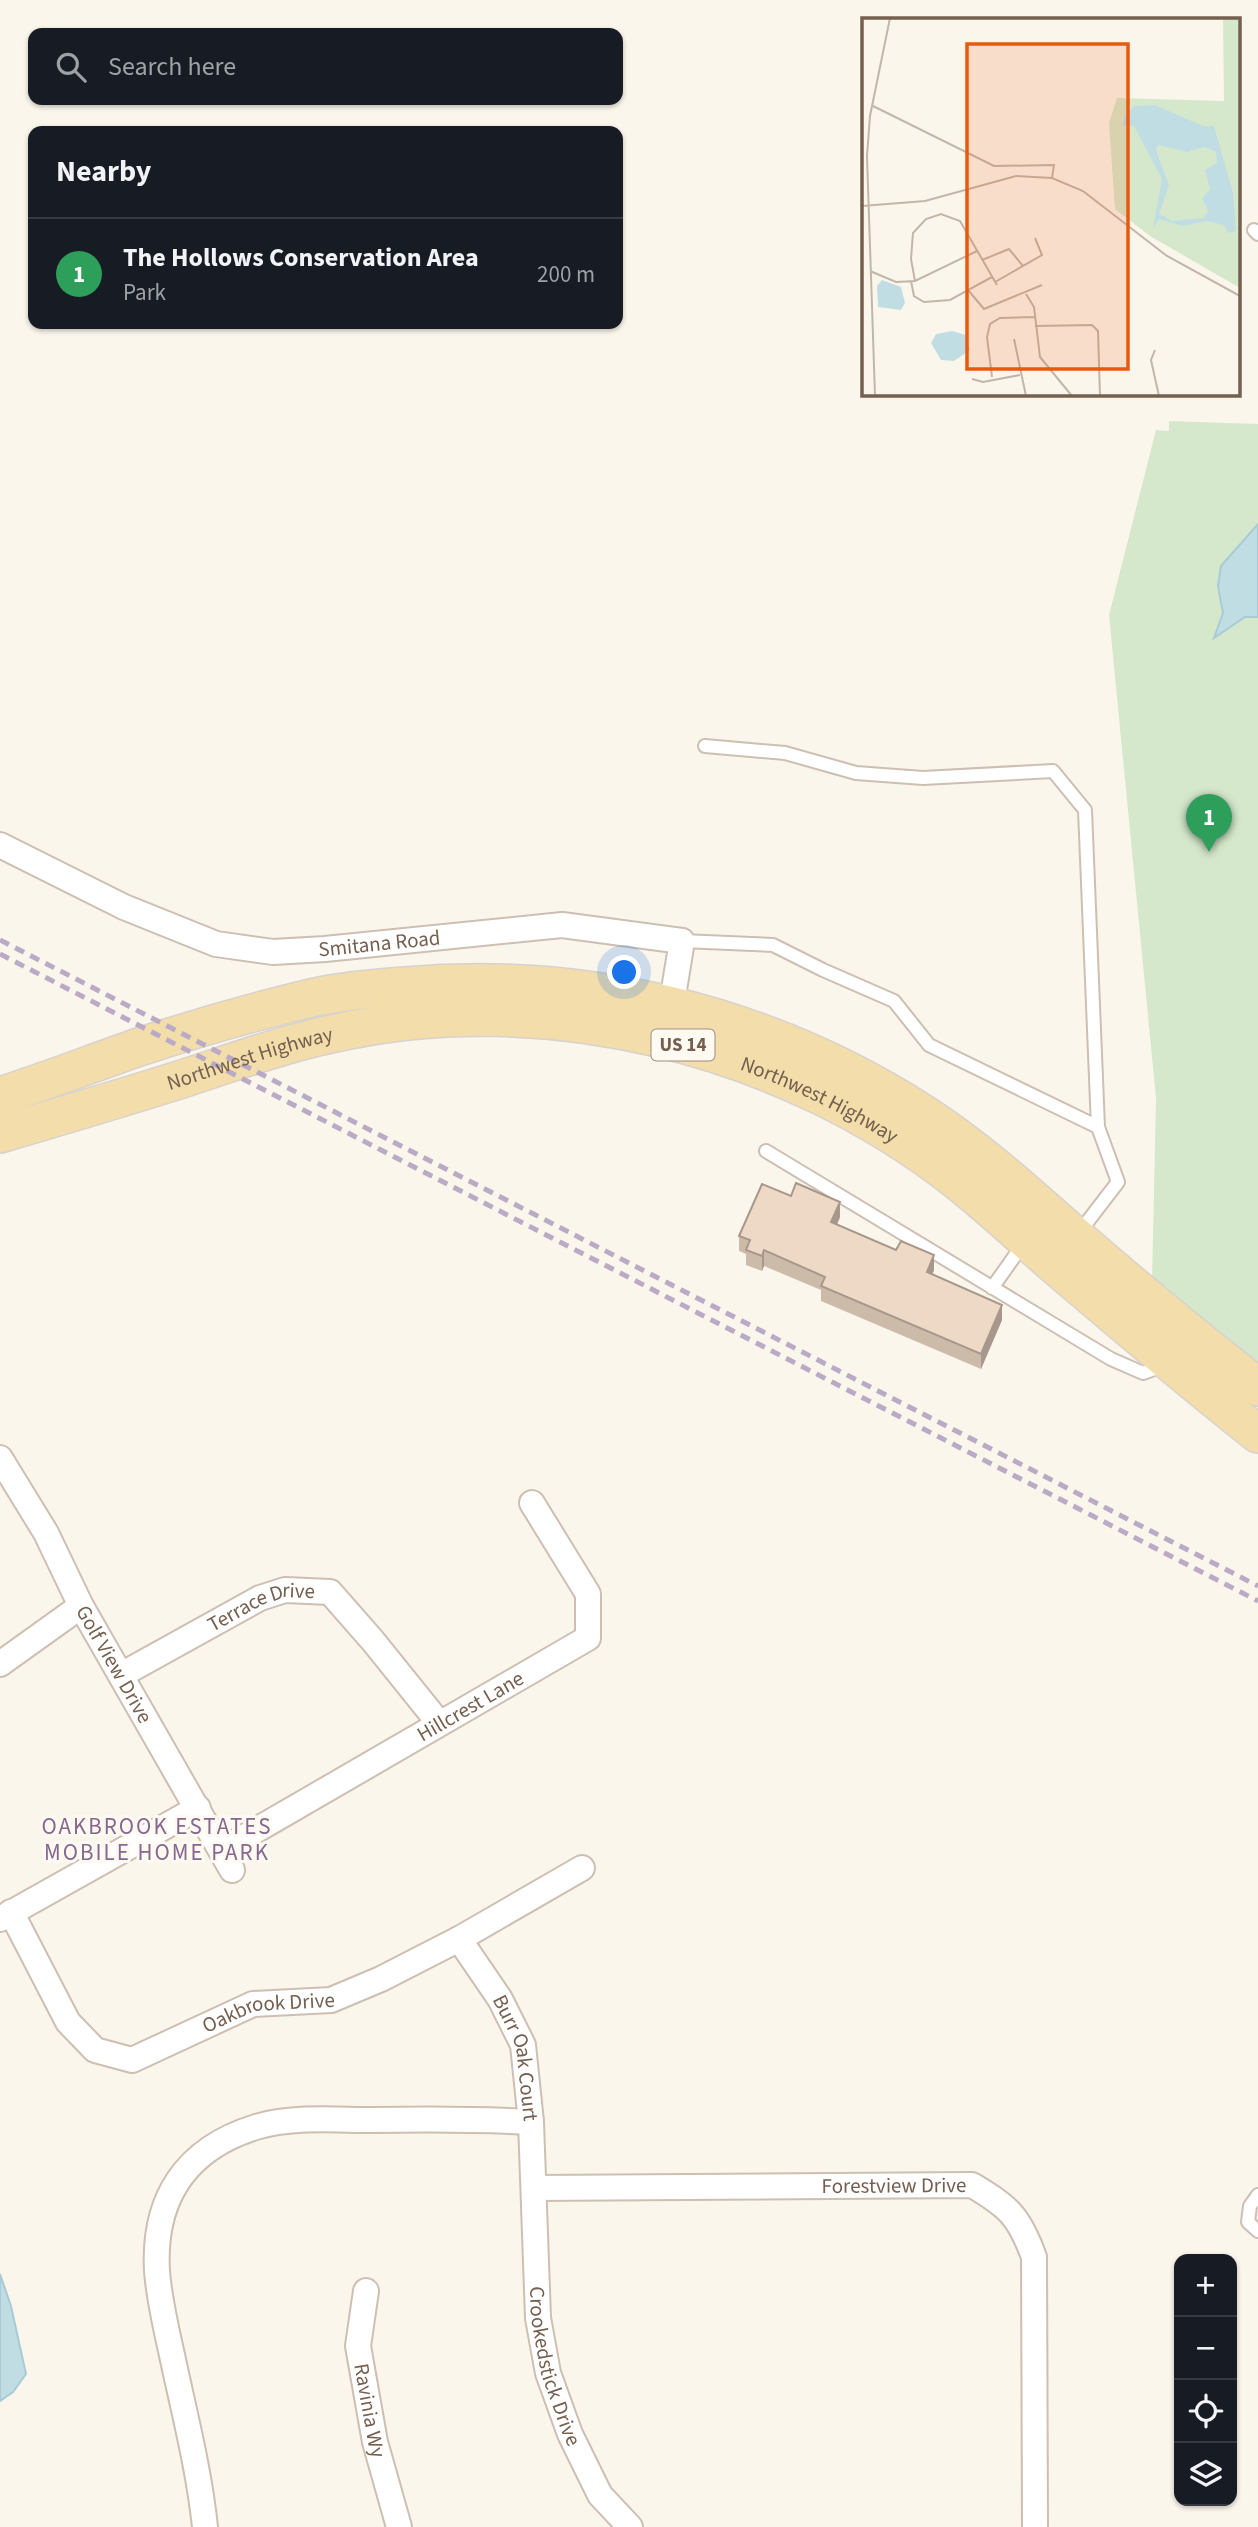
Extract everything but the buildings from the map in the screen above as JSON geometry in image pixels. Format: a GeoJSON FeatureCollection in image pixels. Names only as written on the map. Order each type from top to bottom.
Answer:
{"type":"FeatureCollection","features":[{"type":"Feature","properties":{"kind":"main road","name":"Northwest Highway"},"geometry":{"type":"LineString","coordinates":[[0,1096],[210,1025],[319,996],[485,981],[542,983],[603,990],[844,1107],[904,1144],[955,1179],[1170,1363],[1258,1434]]}},
{"type":"Feature","properties":{"kind":"main road","name":"Northwest Highway"},"geometry":{"type":"LineString","coordinates":[[0,1134],[282,1047],[332,1033],[381,1025],[484,1018],[595,1026],[732,1021],[781,1039],[862,1077],[922,1112],[977,1151],[1167,1314],[1258,1387]]}},
{"type":"Feature","properties":{"kind":"street","name":"Smitana Road"},"geometry":{"type":"LineString","coordinates":[[0,845],[124,907],[216,944],[273,951],[299,950],[562,925],[682,941]]}},
{"type":"Feature","properties":{"kind":"street"},"geometry":{"type":"LineString","coordinates":[[668,1022],[682,941]]}},
{"type":"Feature","properties":{"kind":"street","name":"Golf View Drive"},"geometry":{"type":"LineString","coordinates":[[0,1458],[46,1533],[81,1606],[227,1860]]}},
{"type":"Feature","properties":{"kind":"street","name":"Hillcrest Lane"},"geometry":{"type":"LineString","coordinates":[[227,1860],[439,1723],[588,1638],[588,1594],[532,1503]]}},
{"type":"Feature","properties":{"kind":"street","name":"Terrace Drive"},"geometry":{"type":"LineString","coordinates":[[121,1675],[260,1598],[285,1590],[330,1592],[439,1723]]}},
{"type":"Feature","properties":{"kind":"street"},"geometry":{"type":"LineString","coordinates":[[0,1664],[81,1606]]}},
{"type":"Feature","properties":{"kind":"street"},"geometry":{"type":"LineString","coordinates":[[6,1916],[198,1808]]}},
{"type":"Feature","properties":{"kind":"street","name":"Oakbrook Drive"},"geometry":{"type":"LineString","coordinates":[[6,1916],[68,2022],[95,2050],[132,2060],[253,2004],[331,2000],[381,1979],[459,1939],[582,1868]]}},
{"type":"Feature","properties":{"kind":"street","name":"Burr Oak Court"},"geometry":{"type":"LineString","coordinates":[[459,1939],[500,1998],[523,2045],[534,2188]]}},
{"type":"Feature","properties":{"kind":"street"},"geometry":{"type":"LineString","coordinates":[[205,2527],[196,2465],[165,2323],[157,2273],[157,2233],[168,2195],[184,2171],[219,2143],[257,2127],[302,2121],[467,2118],[531,2122]]}},
{"type":"Feature","properties":{"kind":"street","name":"Forestview Drive"},"geometry":{"type":"LineString","coordinates":[[534,2188],[972,2185],[997,2200],[1022,2226],[1034,2257],[1035,2527]]}},
{"type":"Feature","properties":{"kind":"street","name":"Crookedstick Drive"},"geometry":{"type":"LineString","coordinates":[[534,2188],[538,2318],[548,2373],[570,2434],[600,2496],[630,2527]]}},
{"type":"Feature","properties":{"kind":"street","name":"Ravinia Wy"},"geometry":{"type":"LineString","coordinates":[[366,2291],[358,2346],[375,2442],[399,2527]]}},
{"type":"Feature","properties":{"kind":"lane"},"geometry":{"type":"LineString","coordinates":[[705,746],[785,753],[856,773],[923,778],[1053,771],[1085,810],[1098,1126],[1118,1182],[1076,1237]]}},
{"type":"Feature","properties":{"kind":"lane"},"geometry":{"type":"LineString","coordinates":[[682,941],[774,945],[894,1001],[929,1045],[1098,1126]]}},
{"type":"Feature","properties":{"kind":"lane"},"geometry":{"type":"LineString","coordinates":[[766,1151],[1128,1368],[1146,1374],[1170,1363]]}},
{"type":"Feature","properties":{"kind":"lane"},"geometry":{"type":"LineString","coordinates":[[992,1288],[1026,1240]]}},
{"type":"Feature","properties":{"kind":"lane"},"geometry":{"type":"LineString","coordinates":[[1258,2195],[1251,2206],[1248,2222],[1258,2231]]}},
{"type":"Feature","properties":{"kind":"green space"},"geometry":{"type":"Polygon","coordinates":[[[1169,421],[1258,424],[1258,1363],[1152,1281],[1156,1098],[1109,615],[1156,430],[1169,431],[1169,421]]]}},
{"type":"Feature","properties":{"kind":"water"},"geometry":{"type":"Polygon","coordinates":[[[1258,524],[1258,617],[1245,617],[1214,638],[1223,613],[1218,586],[1221,566],[1258,524]]]}},
{"type":"Feature","properties":{"kind":"water"},"geometry":{"type":"Polygon","coordinates":[[[0,2274],[11,2306],[26,2374],[13,2392],[0,2401],[0,2274]]]}},
{"type":"Feature","properties":{"kind":"railway"},"geometry":{"type":"LineString","coordinates":[[0,940],[1258,1586]]}},
{"type":"Feature","properties":{"kind":"railway"},"geometry":{"type":"LineString","coordinates":[[0,954],[1258,1601]]}},
{"type":"Feature","properties":{"kind":"place","name":"The Hollows Conservation Area"},"geometry":{"type":"Point","coordinates":[1209,852]}},
{"type":"Feature","properties":{"kind":"district","name":"OAKBROOK ESTATES MOBILE HOME PARK"},"geometry":{"type":"Point","coordinates":[157,1839]}}]}
